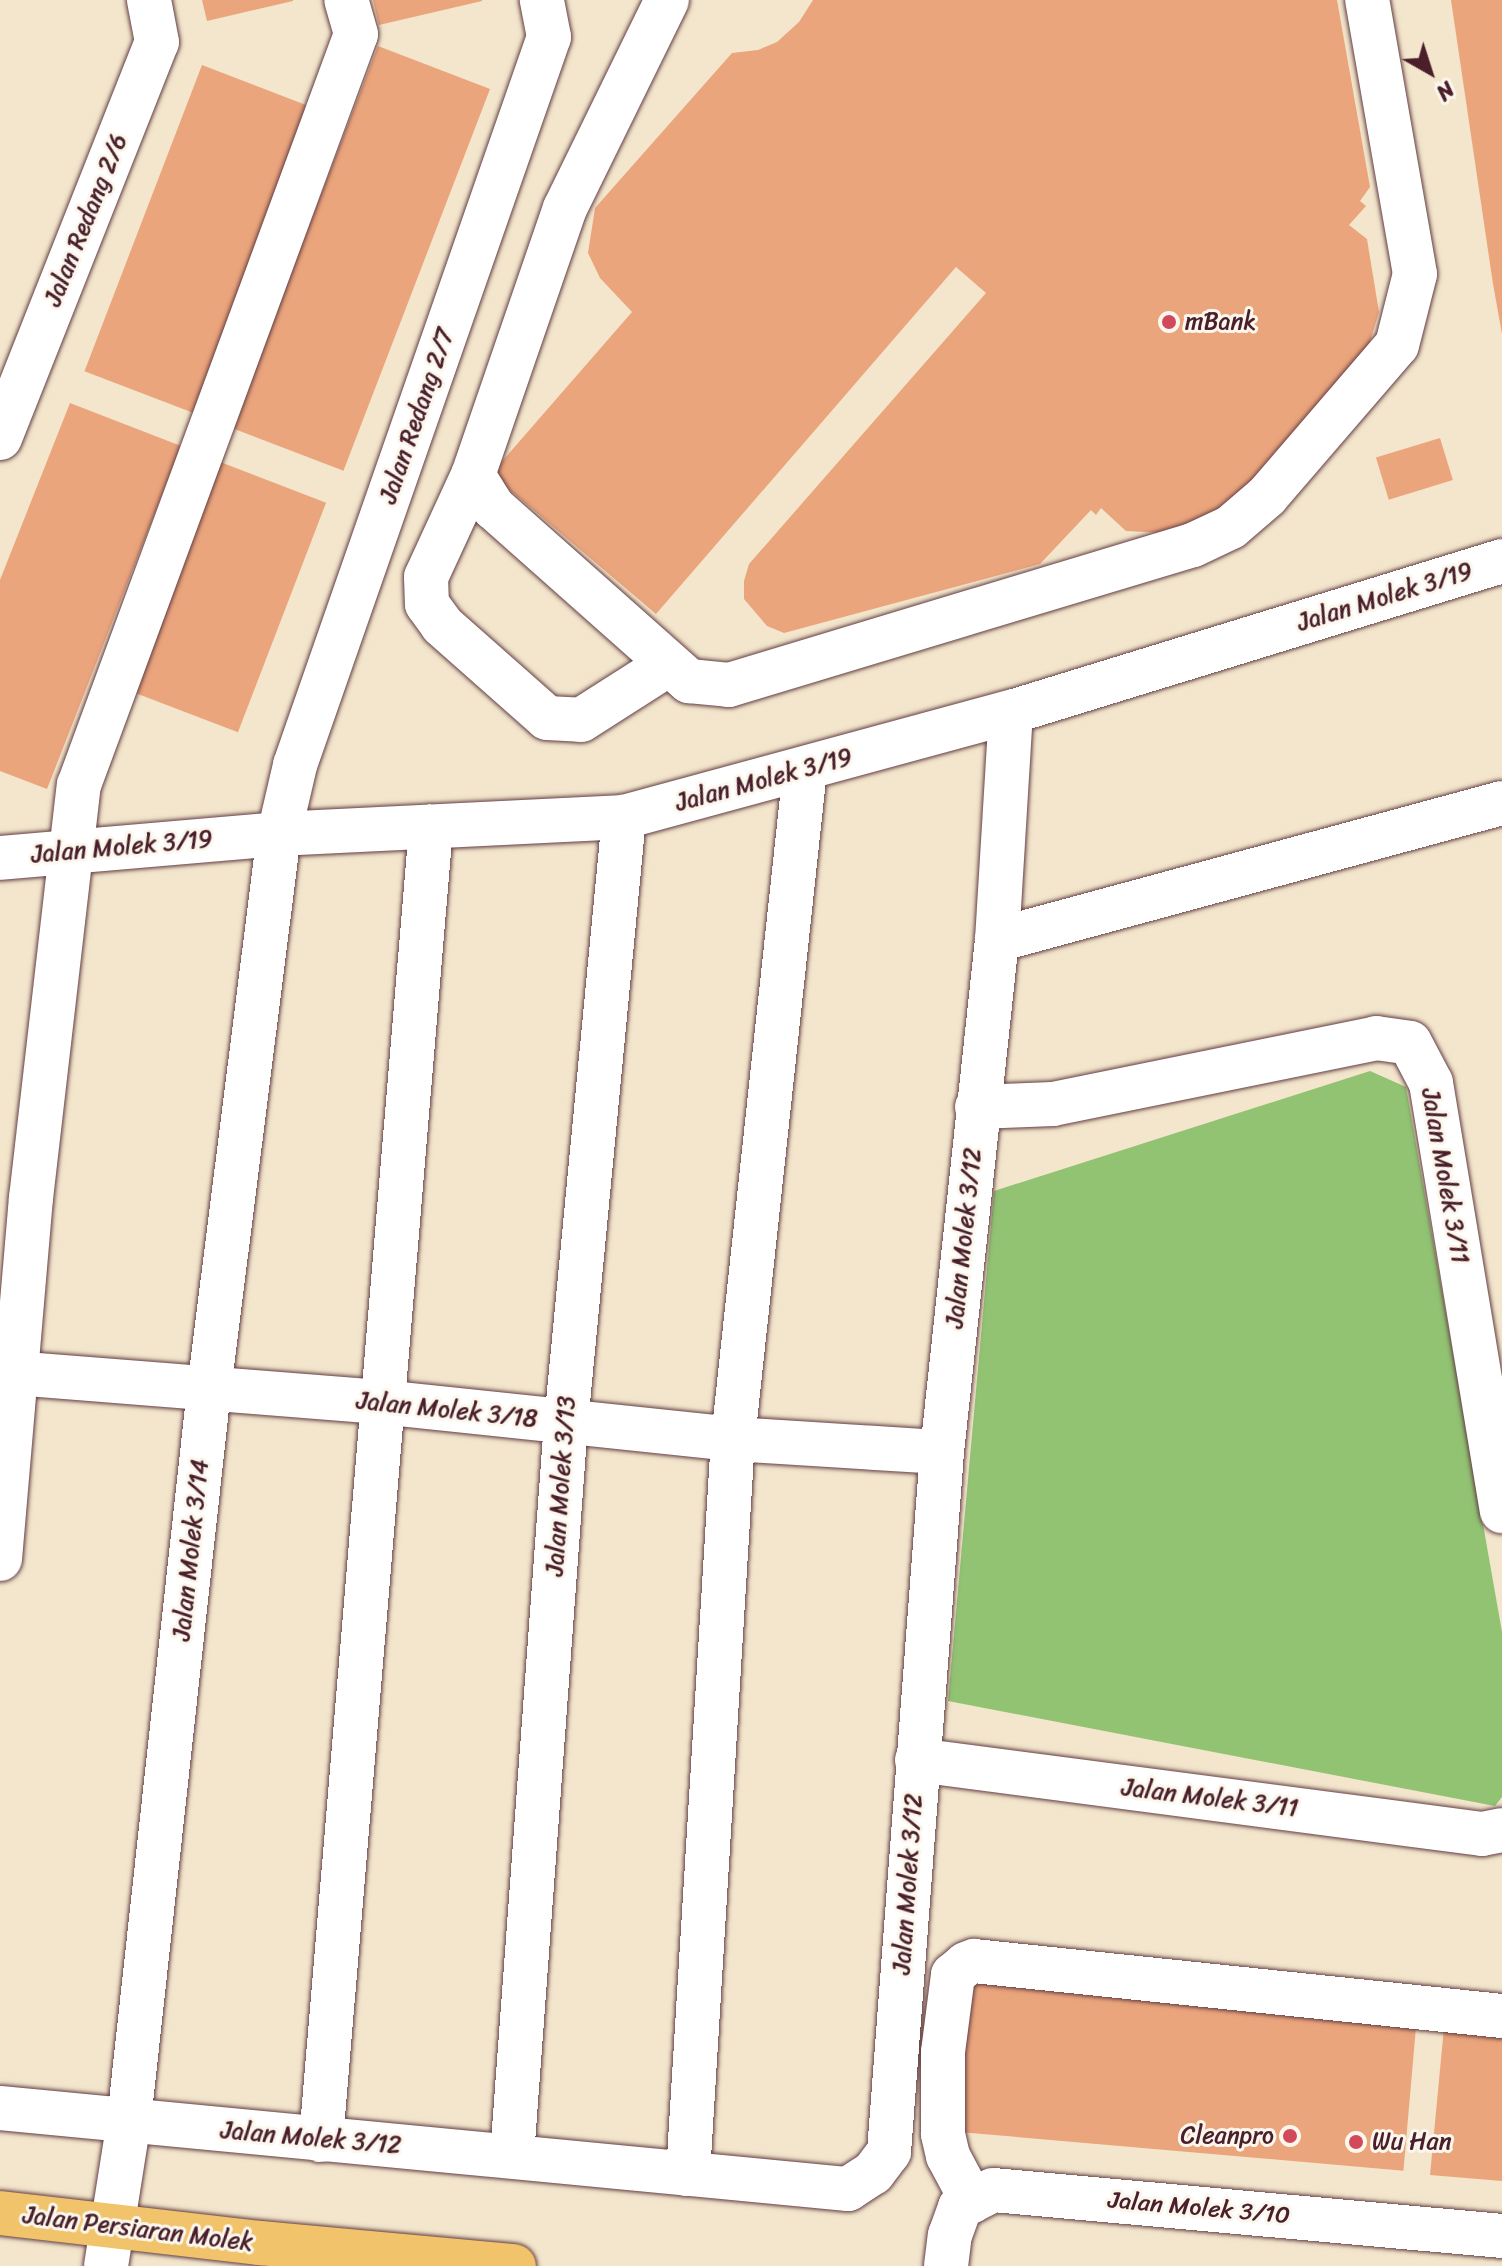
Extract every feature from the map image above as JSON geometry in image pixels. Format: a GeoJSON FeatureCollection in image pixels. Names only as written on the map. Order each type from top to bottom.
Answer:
{"type":"FeatureCollection","features":[{"type":"Feature","properties":{"kind":"main road","name":"Jalan Persiaran Molek"},"geometry":{"type":"LineString","coordinates":[[0,2213],[110,2245],[260,2243],[514,2266]]}},
{"type":"Feature","properties":{"kind":"street","name":"Jalan Redang 2/6"},"geometry":{"type":"LineString","coordinates":[[0,438],[157,42],[149,0]]}},
{"type":"Feature","properties":{"kind":"street"},"geometry":{"type":"LineString","coordinates":[[0,1559],[9,1373],[79,785],[356,34],[346,0]]}},
{"type":"Feature","properties":{"kind":"street","name":"Jalan Redang 2/7"},"geometry":{"type":"LineString","coordinates":[[279,834],[295,765],[549,37],[542,0]]}},
{"type":"Feature","properties":{"kind":"street"},"geometry":{"type":"LineString","coordinates":[[667,0],[565,208],[473,475],[426,577],[427,604],[442,625],[547,718],[581,720],[669,664]]}},
{"type":"Feature","properties":{"kind":"street"},"geometry":{"type":"LineString","coordinates":[[473,475],[494,508],[689,681],[729,685],[1193,545],[1231,527],[1267,496],[1397,345],[1415,274],[1367,0]]}},
{"type":"Feature","properties":{"kind":"street","name":"Jalan Molek 3/19"},"geometry":{"type":"LineString","coordinates":[[0,858],[279,834],[624,817],[1011,712],[1502,561]]}},
{"type":"Feature","properties":{"kind":"street","name":"Jalan Molek 3/12"},"geometry":{"type":"LineString","coordinates":[[0,2108],[848,2189],[873,2173],[889,2152],[942,1452],[997,940],[1011,712]]}},
{"type":"Feature","properties":{"kind":"street"},"geometry":{"type":"LineString","coordinates":[[688,2174],[733,1439],[805,770]]}},
{"type":"Feature","properties":{"kind":"street"},"geometry":{"type":"LineString","coordinates":[[997,940],[1502,803]]}},
{"type":"Feature","properties":{"kind":"street","name":"Jalan Molek 3/13"},"geometry":{"type":"LineString","coordinates":[[512,2156],[566,1423],[624,817]]}},
{"type":"Feature","properties":{"kind":"street"},"geometry":{"type":"LineString","coordinates":[[321,2140],[431,827]]}},
{"type":"Feature","properties":{"kind":"street","name":"Jalan Molek 3/14"},"geometry":{"type":"LineString","coordinates":[[110,2245],[129,2120],[209,1389],[279,834]]}},
{"type":"Feature","properties":{"kind":"street","name":"Jalan Molek 3/11"},"geometry":{"type":"LineString","coordinates":[[977,1107],[1053,1104],[1376,1038],[1410,1043],[1431,1083],[1493,1411],[1502,1511]]}},
{"type":"Feature","properties":{"kind":"street","name":"Jalan Molek 3/18"},"geometry":{"type":"LineString","coordinates":[[9,1373],[381,1402],[733,1439],[942,1452]]}},
{"type":"Feature","properties":{"kind":"street","name":"Jalan Molek 3/11"},"geometry":{"type":"LineString","coordinates":[[917,1760],[1482,1834],[1502,1830]]}},
{"type":"Feature","properties":{"kind":"street"},"geometry":{"type":"LineString","coordinates":[[946,2266],[950,2235],[960,2207],[972,2201],[948,2156],[943,2134],[943,2052],[953,1975],[966,1964],[974,1961],[1502,2016]]}},
{"type":"Feature","properties":{"kind":"street","name":"Jalan Molek 3/10"},"geometry":{"type":"LineString","coordinates":[[972,2201],[993,2190],[1502,2236]]}},
{"type":"Feature","properties":{"kind":"green space"},"geometry":{"type":"Polygon","coordinates":[[[1370,1071],[1406,1087],[1502,1632],[1502,1797],[1495,1806],[948,1701],[994,1191],[1370,1071]]]}},
{"type":"Feature","properties":{"kind":"building"},"geometry":{"type":"Polygon","coordinates":[[[202,0],[293,0],[293,1],[207,21],[202,0]]]}},
{"type":"Feature","properties":{"kind":"building"},"geometry":{"type":"Polygon","coordinates":[[[373,0],[482,0],[482,1],[379,25],[373,0]]]}},
{"type":"Feature","properties":{"kind":"building","name":"mBank"},"geometry":{"type":"Polygon","coordinates":[[[813,0],[1337,0],[1370,187],[1360,201],[1366,206],[1349,225],[1367,239],[1379,312],[1369,345],[1232,502],[1211,515],[1165,533],[1126,531],[1101,508],[1096,515],[1091,510],[1040,564],[784,633],[767,626],[744,599],[744,581],[749,564],[986,293],[956,267],[656,614],[491,474],[632,312],[600,278],[588,253],[595,208],[732,53],[758,50],[777,42],[799,22],[813,0]]]}},
{"type":"Feature","properties":{"kind":"building"},"geometry":{"type":"Polygon","coordinates":[[[1451,0],[1502,0],[1502,334],[1493,284],[1451,0]]]}},
{"type":"Feature","properties":{"kind":"building"},"geometry":{"type":"Polygon","coordinates":[[[378,46],[490,89],[343,471],[231,428],[378,46]]]}},
{"type":"Feature","properties":{"kind":"building"},"geometry":{"type":"Polygon","coordinates":[[[202,65],[313,108],[196,414],[84,371],[202,65]]]}},
{"type":"Feature","properties":{"kind":"building"},"geometry":{"type":"Polygon","coordinates":[[[70,403],[181,446],[47,789],[0,771],[0,580],[70,403]]]}},
{"type":"Feature","properties":{"kind":"building"},"geometry":{"type":"Polygon","coordinates":[[[1440,438],[1453,480],[1389,500],[1376,458],[1440,438]]]}},
{"type":"Feature","properties":{"kind":"building"},"geometry":{"type":"Polygon","coordinates":[[[215,460],[326,503],[238,732],[127,690],[215,460]]]}},
{"type":"Feature","properties":{"kind":"building"},"geometry":{"type":"Polygon","coordinates":[[[967,1973],[1417,2012],[1403,2171],[953,2131],[967,1973]]]}},
{"type":"Feature","properties":{"kind":"building"},"geometry":{"type":"Polygon","coordinates":[[[1445,2017],[1502,2022],[1502,2181],[1430,2175],[1445,2017]]]}},
{"type":"Feature","properties":{"kind":"place","name":"mBank"},"geometry":{"type":"Point","coordinates":[1169,322]}},
{"type":"Feature","properties":{"kind":"place","name":"Cleanpro"},"geometry":{"type":"Point","coordinates":[1290,2136]}},
{"type":"Feature","properties":{"kind":"place","name":"Wu Han"},"geometry":{"type":"Point","coordinates":[1356,2142]}}]}
